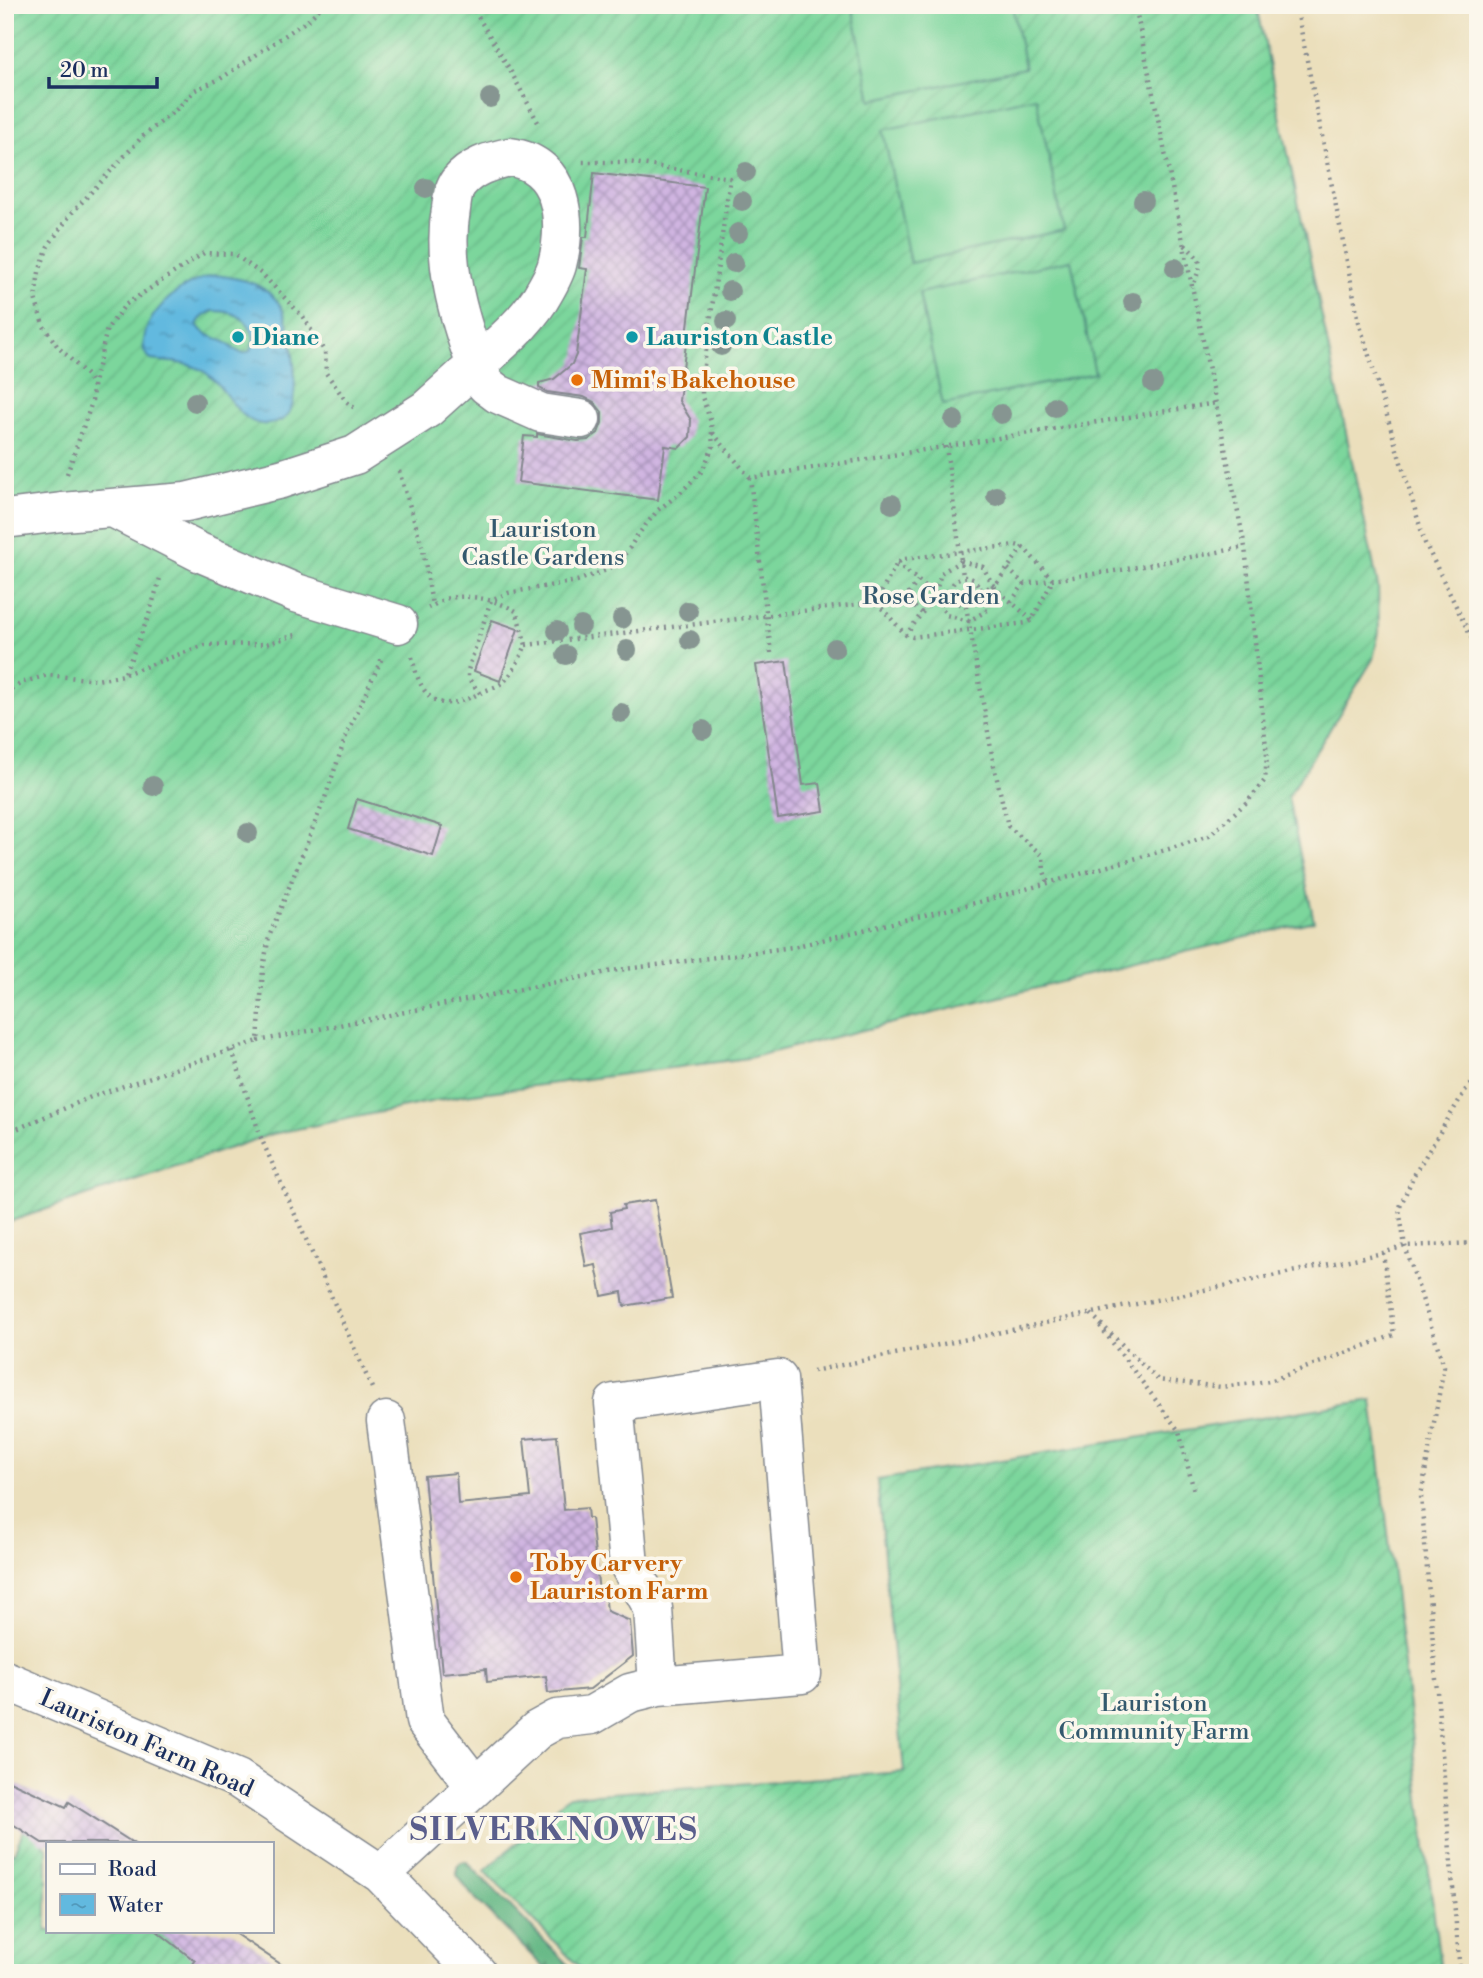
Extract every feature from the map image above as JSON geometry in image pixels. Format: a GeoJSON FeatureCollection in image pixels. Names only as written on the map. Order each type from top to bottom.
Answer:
{"type":"FeatureCollection","features":[{"type":"Feature","properties":{"kind":"street"},"geometry":{"type":"LineString","coordinates":[[5,519],[186,502],[281,479],[355,455],[427,409],[476,365],[508,338],[539,300],[556,268],[562,224],[559,199],[554,186],[540,170],[521,159],[510,157],[484,163],[468,173],[457,185],[450,211],[447,242],[462,323],[476,365],[486,385],[498,394],[541,413],[581,419]]}},
{"type":"Feature","properties":{"kind":"street"},"geometry":{"type":"LineString","coordinates":[[113,508],[199,552],[296,593],[398,624]]}},
{"type":"Feature","properties":{"kind":"street"},"geometry":{"type":"LineString","coordinates":[[381,1874],[537,1730],[557,1719],[592,1715],[630,1693],[658,1686],[802,1674],[778,1379],[614,1403],[629,1565],[653,1608],[658,1686]]}},
{"type":"Feature","properties":{"kind":"street"},"geometry":{"type":"LineString","coordinates":[[386,1421],[425,1721],[475,1786]]}},
{"type":"Feature","properties":{"kind":"street","name":"Lauriston Farm Road"},"geometry":{"type":"LineString","coordinates":[[5,1680],[238,1779],[381,1874],[477,1973]]}},
{"type":"Feature","properties":{"kind":"path"},"geometry":{"type":"LineString","coordinates":[[93,387],[88,376],[58,347],[43,325],[36,298],[39,272],[48,246],[71,214],[143,136],[176,110],[195,90],[231,72],[307,20],[323,5]]}},
{"type":"Feature","properties":{"kind":"path"},"geometry":{"type":"LineString","coordinates":[[471,5],[541,127]]}},
{"type":"Feature","properties":{"kind":"path"},"geometry":{"type":"LineString","coordinates":[[5,1134],[91,1097],[258,1041],[618,970],[793,947],[979,902],[1209,836],[1248,801],[1265,780],[1267,757],[1245,547],[1135,5]]}},
{"type":"Feature","properties":{"kind":"path"},"geometry":{"type":"LineString","coordinates":[[1296,5],[1359,322],[1425,543],[1478,651]]}},
{"type":"Feature","properties":{"kind":"path"},"geometry":{"type":"LineString","coordinates":[[480,693],[468,678],[468,670],[491,600],[508,593],[577,581],[609,569],[628,551],[658,510],[679,495],[702,471],[713,447],[711,422],[702,397],[702,380],[730,178],[628,162],[582,162],[574,164],[554,186]]}},
{"type":"Feature","properties":{"kind":"path"},"geometry":{"type":"LineString","coordinates":[[1183,241],[1200,261],[1192,290]]}},
{"type":"Feature","properties":{"kind":"path"},"geometry":{"type":"LineString","coordinates":[[62,512],[66,478],[92,402],[107,329],[124,304],[204,253],[234,254],[263,275],[303,317],[325,352],[326,373],[346,401],[389,433],[423,549],[432,606]]}},
{"type":"Feature","properties":{"kind":"path"},"geometry":{"type":"LineString","coordinates":[[750,478],[1216,403]]}},
{"type":"Feature","properties":{"kind":"path"},"geometry":{"type":"LineString","coordinates":[[712,430],[750,478],[771,653]]}},
{"type":"Feature","properties":{"kind":"path"},"geometry":{"type":"LineString","coordinates":[[946,446],[963,576]]}},
{"type":"Feature","properties":{"kind":"path"},"geometry":{"type":"LineString","coordinates":[[124,675],[148,618],[156,587],[175,540]]}},
{"type":"Feature","properties":{"kind":"path"},"geometry":{"type":"LineString","coordinates":[[876,602],[897,563],[904,559],[1016,545],[1023,547],[1053,580]]}},
{"type":"Feature","properties":{"kind":"path"},"geometry":{"type":"LineString","coordinates":[[897,563],[935,595],[946,615],[969,621],[988,610],[994,587],[1023,547]]}},
{"type":"Feature","properties":{"kind":"path"},"geometry":{"type":"LineString","coordinates":[[1012,602],[1024,584],[1121,570],[1245,547]]}},
{"type":"Feature","properties":{"kind":"path"},"geometry":{"type":"LineString","coordinates":[[906,635],[935,595],[941,573],[961,561],[983,568],[994,587],[1032,620]]}},
{"type":"Feature","properties":{"kind":"path"},"geometry":{"type":"LineString","coordinates":[[1007,569],[1024,584]]}},
{"type":"Feature","properties":{"kind":"path"},"geometry":{"type":"LineString","coordinates":[[963,576],[974,579],[980,589],[977,601],[967,607],[955,603],[950,593],[953,582],[963,576]]}},
{"type":"Feature","properties":{"kind":"path"},"geometry":{"type":"LineString","coordinates":[[905,599],[918,580]]}},
{"type":"Feature","properties":{"kind":"path"},"geometry":{"type":"LineString","coordinates":[[876,602],[906,635],[913,637],[970,630],[1032,620],[1053,580]]}},
{"type":"Feature","properties":{"kind":"path"},"geometry":{"type":"LineString","coordinates":[[980,589],[994,587]]}},
{"type":"Feature","properties":{"kind":"path"},"geometry":{"type":"LineString","coordinates":[[935,595],[950,593]]}},
{"type":"Feature","properties":{"kind":"path"},"geometry":{"type":"LineString","coordinates":[[258,1041],[263,968],[269,937],[325,798],[347,733],[398,624],[447,598],[485,598],[516,611],[526,645],[503,683],[455,704],[438,702],[424,692],[417,677],[409,644],[398,624]]}},
{"type":"Feature","properties":{"kind":"path"},"geometry":{"type":"LineString","coordinates":[[526,645],[905,599],[922,613]]}},
{"type":"Feature","properties":{"kind":"path"},"geometry":{"type":"LineString","coordinates":[[5,692],[24,682],[48,675],[97,680],[124,675],[205,645],[266,644],[299,634],[338,606]]}},
{"type":"Feature","properties":{"kind":"path"},"geometry":{"type":"LineString","coordinates":[[967,607],[994,766],[1008,826],[1043,856],[1048,883]]}},
{"type":"Feature","properties":{"kind":"path"},"geometry":{"type":"LineString","coordinates":[[232,1050],[261,1138],[386,1421]]}},
{"type":"Feature","properties":{"kind":"path"},"geometry":{"type":"LineString","coordinates":[[1460,1973],[1422,1496],[1444,1366],[1405,1246],[1399,1209],[1414,1175],[1478,1073]]}},
{"type":"Feature","properties":{"kind":"path"},"geometry":{"type":"LineString","coordinates":[[778,1379],[1383,1253],[1405,1246],[1478,1243]]}},
{"type":"Feature","properties":{"kind":"path"},"geometry":{"type":"LineString","coordinates":[[1091,1314],[1158,1380],[1221,1387],[1270,1381],[1394,1335],[1383,1253]]}},
{"type":"Feature","properties":{"kind":"path"},"geometry":{"type":"LineString","coordinates":[[1091,1314],[1179,1432],[1194,1491]]}},
{"type":"Feature","properties":{"kind":"green space","name":"Lauriston Castle Gardens"},"geometry":{"type":"Polygon","coordinates":[[[5,5],[1257,5],[1378,586],[1379,632],[1373,659],[1288,797],[1314,921],[748,1058],[465,1095],[272,1134],[5,1223],[5,5]]]}},
{"type":"Feature","properties":{"kind":"green space"},"geometry":{"type":"Polygon","coordinates":[[[852,5],[1012,5],[1025,68],[871,100],[852,5]]]}},
{"type":"Feature","properties":{"kind":"green space"},"geometry":{"type":"Polygon","coordinates":[[[1036,97],[1064,230],[910,263],[883,130],[1036,97]]]}},
{"type":"Feature","properties":{"kind":"green space"},"geometry":{"type":"Polygon","coordinates":[[[1071,260],[1095,373],[943,405],[919,293],[1071,260]]]}},
{"type":"Feature","properties":{"kind":"green space","name":"Lauriston Community Farm"},"geometry":{"type":"Polygon","coordinates":[[[1372,1400],[1441,1973],[585,1973],[485,1871],[569,1796],[904,1772],[877,1480],[1372,1400]]]}},
{"type":"Feature","properties":{"kind":"green space"},"geometry":{"type":"Polygon","coordinates":[[[27,1822],[56,1823],[43,1844],[46,1846],[46,1932],[158,1932],[175,1945],[185,1933],[221,1950],[187,1973],[5,1973],[5,1850],[14,1853],[27,1822]]]}},
{"type":"Feature","properties":{"kind":"green space"},"geometry":{"type":"Polygon","coordinates":[[[461,1862],[467,1862],[576,1973],[549,1973],[471,1894],[457,1875],[457,1867],[461,1862]]]}},
{"type":"Feature","properties":{"kind":"water"},"geometry":{"type":"Polygon","coordinates":[[[215,275],[251,283],[264,289],[281,306],[290,333],[295,380],[292,407],[282,420],[269,424],[253,422],[238,410],[218,384],[203,371],[184,364],[151,360],[144,351],[149,324],[156,312],[177,292],[202,278],[215,275]],[[213,311],[201,318],[197,325],[206,334],[239,352],[246,352],[251,349],[253,334],[249,325],[241,318],[213,311]]]}},
{"type":"Feature","properties":{"kind":"building","name":"Lauriston Castle"},"geometry":{"type":"Polygon","coordinates":[[[594,173],[705,187],[679,401],[691,420],[690,437],[679,448],[665,446],[658,500],[518,482],[524,436],[537,437],[537,434],[578,441],[588,440],[598,433],[602,423],[602,412],[594,402],[584,397],[547,392],[539,388],[539,383],[554,379],[572,364],[576,355],[587,269],[579,268],[583,237],[587,237],[594,173]]]}},
{"type":"Feature","properties":{"kind":"building"},"geometry":{"type":"Polygon","coordinates":[[[492,620],[518,629],[500,681],[474,671],[492,620]]]}},
{"type":"Feature","properties":{"kind":"building"},"geometry":{"type":"Polygon","coordinates":[[[786,661],[803,785],[820,783],[824,811],[778,818],[756,665],[786,661]]]}},
{"type":"Feature","properties":{"kind":"building"},"geometry":{"type":"Polygon","coordinates":[[[357,799],[442,826],[433,856],[348,829],[357,799]]]}},
{"type":"Feature","properties":{"kind":"building"},"geometry":{"type":"Polygon","coordinates":[[[655,1200],[672,1298],[624,1306],[622,1292],[602,1296],[596,1265],[586,1267],[580,1233],[612,1227],[610,1212],[624,1209],[623,1205],[655,1200]]]}},
{"type":"Feature","properties":{"kind":"building","name":"Toby Carvery Lauriston Farm"},"geometry":{"type":"Polygon","coordinates":[[[557,1436],[564,1510],[587,1508],[588,1518],[591,1518],[599,1592],[605,1592],[607,1611],[630,1621],[633,1656],[590,1689],[548,1693],[546,1676],[487,1682],[486,1669],[442,1673],[424,1476],[456,1473],[458,1504],[530,1497],[524,1439],[557,1436]]]}},
{"type":"Feature","properties":{"kind":"building"},"geometry":{"type":"Polygon","coordinates":[[[5,1779],[66,1807],[69,1802],[131,1842],[42,1843],[5,1819],[5,1779]]]}},
{"type":"Feature","properties":{"kind":"building"},"geometry":{"type":"Polygon","coordinates":[[[158,1932],[232,1932],[294,1973],[187,1973],[195,1961],[158,1932]]]}},
{"type":"Feature","properties":{"kind":"place","name":"Diane"},"geometry":{"type":"Point","coordinates":[238,337]}},
{"type":"Feature","properties":{"kind":"place","name":"Lauriston Castle"},"geometry":{"type":"Point","coordinates":[632,337]}},
{"type":"Feature","properties":{"kind":"place","name":"Mimi's Bakehouse"},"geometry":{"type":"Point","coordinates":[577,380]}},
{"type":"Feature","properties":{"kind":"place","name":"Toby Carvery Lauriston Farm"},"geometry":{"type":"Point","coordinates":[516,1577]}},
{"type":"Feature","properties":{"kind":"district","name":"SILVERKNOWES"},"geometry":{"type":"Point","coordinates":[554,1829]}},
{"type":"Feature","properties":{"kind":"park label","name":"Rose Garden"},"geometry":{"type":"Point","coordinates":[931,596]}}]}
